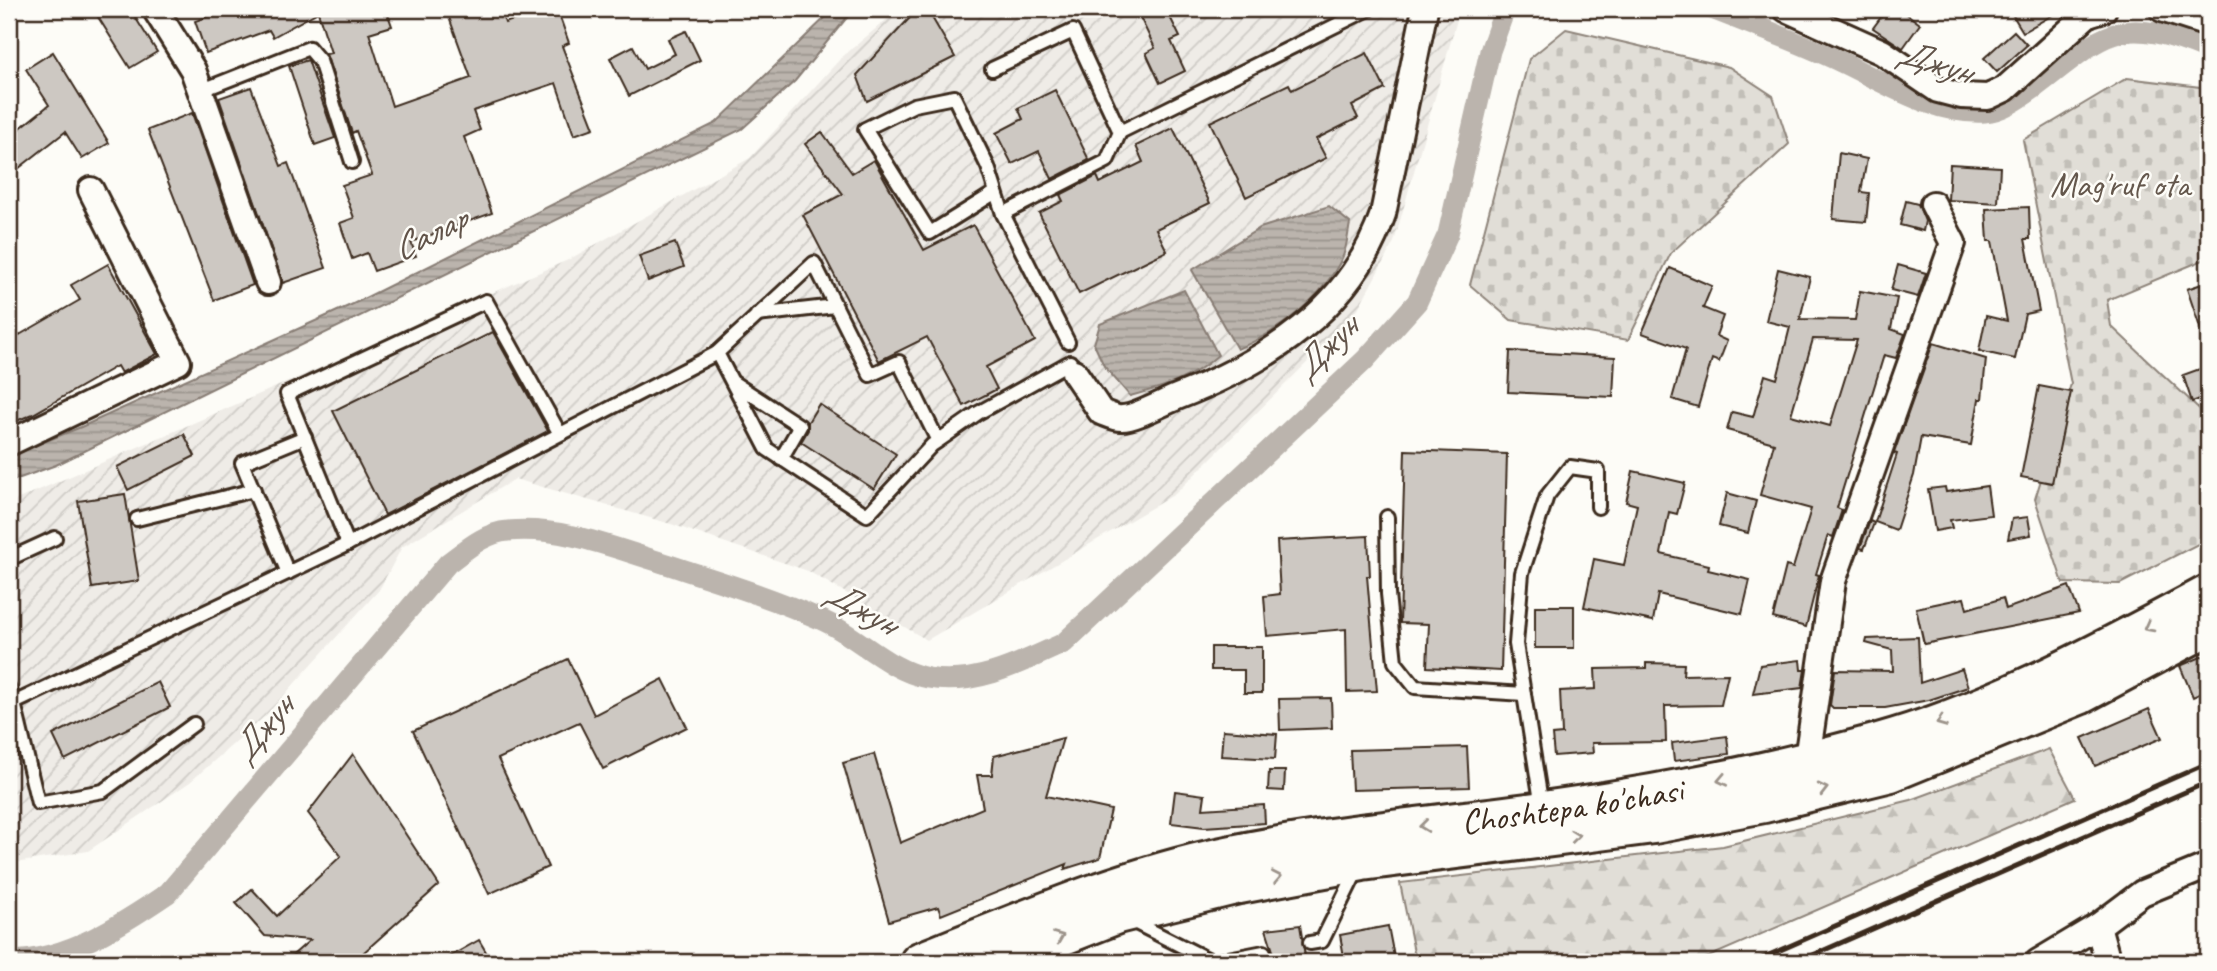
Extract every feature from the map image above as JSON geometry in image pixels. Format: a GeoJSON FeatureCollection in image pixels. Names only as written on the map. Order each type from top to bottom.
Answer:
{"type":"FeatureCollection","features":[{"type":"Feature","properties":{"kind":"main road","name":"Choshtepa ko'chasi"},"geometry":{"type":"LineString","coordinates":[[920,962],[1099,890],[1226,856],[1352,835],[1649,796],[1874,744],[1941,723],[2072,667],[2208,595]]}},
{"type":"Feature","properties":{"kind":"main road","name":"Choshtepa ko'chasi"},"geometry":{"type":"LineString","coordinates":[[995,962],[1117,914],[1239,884],[1362,861],[1654,824],[1764,803],[1891,772],[1954,749],[2078,695],[2208,626]]}},
{"type":"Feature","properties":{"kind":"street"},"geometry":{"type":"LineString","coordinates":[[155,9],[193,70],[268,282]]}},
{"type":"Feature","properties":{"kind":"street"},"geometry":{"type":"LineString","coordinates":[[1074,372],[1101,412],[1122,418],[1224,379],[1264,356],[1332,302],[1359,269],[1383,214],[1425,9]]}},
{"type":"Feature","properties":{"kind":"street"},"geometry":{"type":"LineString","coordinates":[[1786,9],[1882,52],[1938,90],[1961,96],[1988,97],[2005,89],[2088,14],[2104,9]]}},
{"type":"Feature","properties":{"kind":"street"},"geometry":{"type":"LineString","coordinates":[[2162,9],[2208,24]]}},
{"type":"Feature","properties":{"kind":"street"},"geometry":{"type":"LineString","coordinates":[[9,443],[178,362],[91,190]]}},
{"type":"Feature","properties":{"kind":"street"},"geometry":{"type":"LineString","coordinates":[[1807,759],[1833,581],[1953,243],[1933,204]]}},
{"type":"Feature","properties":{"kind":"street"},"geometry":{"type":"LineString","coordinates":[[2038,962],[2098,926],[2143,893],[2208,866]]}},
{"type":"Feature","properties":{"kind":"street"},"geometry":{"type":"LineString","coordinates":[[2098,926],[2109,962]]}},
{"type":"Feature","properties":{"kind":"lane"},"geometry":{"type":"LineString","coordinates":[[1003,214],[1107,161],[1120,132],[1369,9]]}},
{"type":"Feature","properties":{"kind":"lane"},"geometry":{"type":"LineString","coordinates":[[992,69],[1073,31],[1120,132]]}},
{"type":"Feature","properties":{"kind":"lane"},"geometry":{"type":"LineString","coordinates":[[200,90],[309,48],[320,61],[352,162]]}},
{"type":"Feature","properties":{"kind":"lane"},"geometry":{"type":"LineString","coordinates":[[996,192],[930,233],[865,130],[914,105],[954,97],[988,167],[996,192],[1003,214],[1068,342]]}},
{"type":"Feature","properties":{"kind":"lane"},"geometry":{"type":"LineString","coordinates":[[14,703],[348,544],[717,353],[814,263],[870,375],[900,362],[938,441]]}},
{"type":"Feature","properties":{"kind":"lane"},"geometry":{"type":"LineString","coordinates":[[348,544],[287,394],[486,301],[559,434]]}},
{"type":"Feature","properties":{"kind":"lane"},"geometry":{"type":"LineString","coordinates":[[757,315],[835,306]]}},
{"type":"Feature","properties":{"kind":"lane"},"geometry":{"type":"LineString","coordinates":[[717,353],[767,449],[867,515],[938,441],[978,413],[1070,362],[1074,372]]}},
{"type":"Feature","properties":{"kind":"lane"},"geometry":{"type":"LineString","coordinates":[[731,380],[800,426],[781,458]]}},
{"type":"Feature","properties":{"kind":"lane"},"geometry":{"type":"LineString","coordinates":[[288,573],[242,463],[304,437]]}},
{"type":"Feature","properties":{"kind":"lane"},"geometry":{"type":"LineString","coordinates":[[1543,811],[1516,645],[1522,573],[1547,496],[1570,467],[1598,471],[1598,507]]}},
{"type":"Feature","properties":{"kind":"lane"},"geometry":{"type":"LineString","coordinates":[[137,519],[254,490]]}},
{"type":"Feature","properties":{"kind":"lane"},"geometry":{"type":"LineString","coordinates":[[1387,517],[1388,594],[1395,662],[1415,687],[1524,694]]}},
{"type":"Feature","properties":{"kind":"lane"},"geometry":{"type":"LineString","coordinates":[[9,559],[55,538]]}},
{"type":"Feature","properties":{"kind":"lane"},"geometry":{"type":"LineString","coordinates":[[9,688],[38,803],[103,791],[194,724]]}},
{"type":"Feature","properties":{"kind":"lane"},"geometry":{"type":"LineString","coordinates":[[1310,943],[1322,941],[1362,861]]}},
{"type":"Feature","properties":{"kind":"lane"},"geometry":{"type":"LineString","coordinates":[[1117,914],[1213,962],[1264,952]]}},
{"type":"Feature","properties":{"kind":"shaded area","name":"Салар"},"geometry":{"type":"Polygon","coordinates":[[[834,9],[854,9],[795,81],[742,129],[56,465],[9,482],[9,456],[81,427],[353,304],[716,123],[834,9]]]}},
{"type":"Feature","properties":{"kind":"shaded area"},"geometry":{"type":"Polygon","coordinates":[[[899,9],[1460,9],[1394,242],[1354,316],[1175,494],[927,640],[808,571],[671,524],[515,479],[402,547],[379,590],[265,716],[190,782],[88,851],[9,864],[9,503],[568,260],[750,158],[841,58],[899,9]]]}},
{"type":"Feature","properties":{"kind":"shaded area"},"geometry":{"type":"Polygon","coordinates":[[[1329,206],[1350,223],[1344,252],[1335,271],[1299,312],[1253,342],[1237,349],[1192,270],[1260,228],[1329,206]]]}},
{"type":"Feature","properties":{"kind":"shaded area"},"geometry":{"type":"Polygon","coordinates":[[[1184,290],[1218,355],[1188,376],[1130,396],[1104,366],[1094,344],[1100,324],[1184,290]]]}},
{"type":"Feature","properties":{"kind":"green space"},"geometry":{"type":"Polygon","coordinates":[[[1566,29],[1729,67],[1773,96],[1789,144],[1671,253],[1628,340],[1511,320],[1470,285],[1529,59],[1566,29]]]}},
{"type":"Feature","properties":{"kind":"green space","name":"Mag'ruf ota"},"geometry":{"type":"Polygon","coordinates":[[[2127,78],[2208,88],[2208,258],[2107,300],[2111,326],[2208,417],[2208,539],[2120,584],[2063,583],[2035,499],[2071,384],[2023,140],[2127,78]]]}},
{"type":"Feature","properties":{"kind":"green space"},"geometry":{"type":"Polygon","coordinates":[[[2049,749],[2075,798],[1697,962],[1416,962],[1400,883],[1723,846],[1911,800],[2049,749]]]}},
{"type":"Feature","properties":{"kind":"building"},"geometry":{"type":"Polygon","coordinates":[[[93,9],[130,9],[157,52],[130,68],[93,9]]]}},
{"type":"Feature","properties":{"kind":"building"},"geometry":{"type":"Polygon","coordinates":[[[230,9],[386,9],[392,26],[369,33],[392,106],[471,78],[446,9],[500,9],[505,23],[544,9],[557,9],[569,43],[562,46],[594,128],[574,135],[556,83],[473,111],[480,130],[464,137],[492,213],[411,242],[416,256],[374,271],[367,253],[352,259],[340,223],[354,218],[342,185],[372,175],[356,131],[352,133],[326,54],[331,53],[318,12],[273,37],[269,30],[206,53],[195,21],[230,9]]]}},
{"type":"Feature","properties":{"kind":"building"},"geometry":{"type":"Polygon","coordinates":[[[918,9],[927,9],[955,57],[867,101],[857,75],[918,9]]]}},
{"type":"Feature","properties":{"kind":"building"},"geometry":{"type":"Polygon","coordinates":[[[1136,9],[1166,9],[1180,37],[1171,41],[1185,71],[1160,83],[1146,53],[1155,48],[1136,9]]]}},
{"type":"Feature","properties":{"kind":"building"},"geometry":{"type":"Polygon","coordinates":[[[1887,9],[1900,9],[1920,24],[1903,48],[1873,28],[1887,9]]]}},
{"type":"Feature","properties":{"kind":"building"},"geometry":{"type":"Polygon","coordinates":[[[2009,9],[2063,9],[2023,32],[2009,9]]]}},
{"type":"Feature","properties":{"kind":"building"},"geometry":{"type":"Polygon","coordinates":[[[686,31],[700,60],[629,96],[610,58],[633,46],[645,69],[675,54],[668,39],[686,31]]]}},
{"type":"Feature","properties":{"kind":"building"},"geometry":{"type":"Polygon","coordinates":[[[2014,31],[2027,45],[1997,72],[1984,58],[2014,31]]]}},
{"type":"Feature","properties":{"kind":"building"},"geometry":{"type":"Polygon","coordinates":[[[53,52],[109,143],[82,159],[65,132],[9,176],[9,137],[49,105],[26,69],[53,52]]]}},
{"type":"Feature","properties":{"kind":"building"},"geometry":{"type":"Polygon","coordinates":[[[1367,53],[1385,89],[1352,106],[1358,118],[1316,139],[1326,158],[1246,197],[1210,122],[1289,84],[1292,90],[1367,53]]]}},
{"type":"Feature","properties":{"kind":"building"},"geometry":{"type":"Polygon","coordinates":[[[308,60],[335,138],[315,145],[289,66],[308,60]]]}},
{"type":"Feature","properties":{"kind":"building"},"geometry":{"type":"Polygon","coordinates":[[[251,87],[281,166],[288,163],[326,268],[283,283],[219,98],[251,87]]]}},
{"type":"Feature","properties":{"kind":"building"},"geometry":{"type":"Polygon","coordinates":[[[1055,90],[1089,160],[1052,179],[1039,151],[1012,164],[996,133],[1023,119],[1018,108],[1055,90]]]}},
{"type":"Feature","properties":{"kind":"building"},"geometry":{"type":"Polygon","coordinates":[[[192,113],[253,285],[214,300],[148,130],[192,113]]]}},
{"type":"Feature","properties":{"kind":"building"},"geometry":{"type":"Polygon","coordinates":[[[1173,128],[1210,203],[1156,229],[1167,251],[1079,294],[1039,213],[1063,201],[1060,195],[1097,176],[1100,183],[1143,162],[1136,146],[1173,128]]]}},
{"type":"Feature","properties":{"kind":"building"},"geometry":{"type":"Polygon","coordinates":[[[822,132],[852,173],[874,160],[924,250],[973,225],[1035,341],[986,367],[997,389],[964,406],[927,337],[879,361],[803,215],[843,194],[805,144],[822,132]]]}},
{"type":"Feature","properties":{"kind":"building"},"geometry":{"type":"Polygon","coordinates":[[[1839,153],[1867,159],[1861,192],[1869,193],[1866,222],[1833,219],[1839,153]]]}},
{"type":"Feature","properties":{"kind":"building"},"geometry":{"type":"Polygon","coordinates":[[[1950,164],[2000,167],[1998,203],[1948,200],[1950,164]]]}},
{"type":"Feature","properties":{"kind":"building"},"geometry":{"type":"Polygon","coordinates":[[[1906,201],[1918,204],[1925,221],[1923,231],[1900,225],[1906,201]]]}},
{"type":"Feature","properties":{"kind":"building"},"geometry":{"type":"Polygon","coordinates":[[[2029,207],[2030,239],[2025,239],[2039,311],[2025,314],[2015,359],[1979,351],[1986,316],[2007,321],[1992,241],[1988,241],[1986,209],[2029,207]]]}},
{"type":"Feature","properties":{"kind":"building"},"geometry":{"type":"Polygon","coordinates":[[[675,243],[684,267],[648,281],[639,256],[675,243]]]}},
{"type":"Feature","properties":{"kind":"building"},"geometry":{"type":"Polygon","coordinates":[[[108,264],[157,354],[121,373],[117,366],[33,414],[9,424],[9,341],[80,300],[71,285],[108,264]]]}},
{"type":"Feature","properties":{"kind":"building"},"geometry":{"type":"Polygon","coordinates":[[[1898,265],[1926,273],[1918,297],[1891,290],[1898,265]]]}},
{"type":"Feature","properties":{"kind":"building"},"geometry":{"type":"Polygon","coordinates":[[[1670,268],[1712,286],[1703,308],[1723,316],[1716,336],[1727,341],[1719,362],[1712,359],[1698,407],[1672,399],[1686,349],[1642,333],[1670,268]]]}},
{"type":"Feature","properties":{"kind":"building"},"geometry":{"type":"Polygon","coordinates":[[[1778,269],[1810,277],[1800,319],[1855,320],[1860,291],[1897,298],[1891,329],[1905,334],[1896,358],[1884,355],[1837,508],[1842,510],[1833,537],[1828,535],[1816,574],[1819,575],[1806,627],[1773,618],[1786,566],[1793,568],[1811,509],[1760,495],[1774,443],[1727,430],[1732,412],[1753,417],[1765,375],[1777,379],[1790,327],[1766,321],[1778,269]],[[1813,339],[1791,415],[1830,426],[1857,340],[1813,339]]]}},
{"type":"Feature","properties":{"kind":"building"},"geometry":{"type":"Polygon","coordinates":[[[2208,282],[2208,342],[2205,342],[2187,289],[2208,282]]]}},
{"type":"Feature","properties":{"kind":"building"},"geometry":{"type":"Polygon","coordinates":[[[493,332],[548,431],[385,515],[333,411],[493,332]]]}},
{"type":"Feature","properties":{"kind":"building"},"geometry":{"type":"Polygon","coordinates":[[[1933,343],[1986,359],[1982,399],[1979,399],[1971,445],[1921,437],[1914,475],[1896,530],[1875,522],[1897,454],[1894,453],[1933,343]]]}},
{"type":"Feature","properties":{"kind":"building"},"geometry":{"type":"Polygon","coordinates":[[[1510,351],[1615,357],[1613,397],[1508,392],[1510,351]]]}},
{"type":"Feature","properties":{"kind":"building"},"geometry":{"type":"Polygon","coordinates":[[[2208,366],[2208,396],[2192,402],[2183,375],[2208,366]]]}},
{"type":"Feature","properties":{"kind":"building"},"geometry":{"type":"Polygon","coordinates":[[[2039,386],[2071,392],[2052,483],[2021,477],[2039,386]]]}},
{"type":"Feature","properties":{"kind":"building"},"geometry":{"type":"Polygon","coordinates":[[[819,404],[896,454],[874,489],[801,442],[808,430],[808,422],[819,404]]]}},
{"type":"Feature","properties":{"kind":"building"},"geometry":{"type":"Polygon","coordinates":[[[184,434],[195,456],[128,490],[117,467],[184,434]]]}},
{"type":"Feature","properties":{"kind":"building"},"geometry":{"type":"Polygon","coordinates":[[[1405,450],[1507,454],[1501,671],[1427,667],[1429,624],[1400,623],[1405,450]]]}},
{"type":"Feature","properties":{"kind":"building"},"geometry":{"type":"Polygon","coordinates":[[[1633,471],[1685,483],[1677,514],[1669,512],[1661,554],[1709,565],[1708,570],[1750,580],[1742,614],[1658,594],[1653,621],[1584,607],[1594,559],[1624,565],[1637,505],[1626,502],[1633,471]]]}},
{"type":"Feature","properties":{"kind":"building"},"geometry":{"type":"Polygon","coordinates":[[[1987,486],[1991,515],[1950,520],[1952,528],[1935,531],[1928,489],[1945,487],[1946,492],[1987,486]]]}},
{"type":"Feature","properties":{"kind":"building"},"geometry":{"type":"Polygon","coordinates":[[[1727,493],[1756,501],[1748,533],[1719,526],[1727,493]]]}},
{"type":"Feature","properties":{"kind":"building"},"geometry":{"type":"Polygon","coordinates":[[[125,494],[139,581],[92,588],[78,501],[125,494]]]}},
{"type":"Feature","properties":{"kind":"building"},"geometry":{"type":"Polygon","coordinates":[[[2028,517],[2031,535],[2008,539],[2012,519],[2028,517]]]}},
{"type":"Feature","properties":{"kind":"building"},"geometry":{"type":"Polygon","coordinates":[[[1870,521],[1874,523],[1864,549],[1860,548],[1870,521]]]}},
{"type":"Feature","properties":{"kind":"building"},"geometry":{"type":"Polygon","coordinates":[[[1368,536],[1370,576],[1367,576],[1377,691],[1347,692],[1346,629],[1267,636],[1264,596],[1280,594],[1277,541],[1368,536]]]}},
{"type":"Feature","properties":{"kind":"building"},"geometry":{"type":"Polygon","coordinates":[[[2069,586],[2079,613],[1924,644],[1916,608],[1964,598],[1967,609],[2003,598],[2006,609],[2069,586]]]}},
{"type":"Feature","properties":{"kind":"building"},"geometry":{"type":"Polygon","coordinates":[[[1535,606],[1574,606],[1574,648],[1535,648],[1535,606]]]}},
{"type":"Feature","properties":{"kind":"building"},"geometry":{"type":"Polygon","coordinates":[[[1918,637],[1920,683],[1962,669],[1968,687],[1929,700],[1885,708],[1833,708],[1830,705],[1835,670],[1893,671],[1892,650],[1866,643],[1867,639],[1918,637]]]}},
{"type":"Feature","properties":{"kind":"building"},"geometry":{"type":"Polygon","coordinates":[[[1211,647],[1262,647],[1262,693],[1244,693],[1244,670],[1211,670],[1211,647]]]}},
{"type":"Feature","properties":{"kind":"building"},"geometry":{"type":"Polygon","coordinates":[[[2208,654],[2208,690],[2193,697],[2180,666],[2208,654]]]}},
{"type":"Feature","properties":{"kind":"building"},"geometry":{"type":"Polygon","coordinates":[[[568,659],[594,715],[663,679],[687,727],[603,769],[579,722],[498,759],[548,867],[489,894],[413,731],[568,659]]]}},
{"type":"Feature","properties":{"kind":"building"},"geometry":{"type":"Polygon","coordinates":[[[1800,660],[1801,670],[1805,670],[1802,688],[1753,694],[1760,665],[1800,660]]]}},
{"type":"Feature","properties":{"kind":"building"},"geometry":{"type":"Polygon","coordinates":[[[1646,663],[1684,664],[1683,675],[1728,674],[1721,705],[1665,706],[1666,742],[1592,743],[1593,753],[1554,756],[1552,735],[1562,734],[1560,691],[1596,689],[1595,669],[1646,668],[1646,663]]]}},
{"type":"Feature","properties":{"kind":"building"},"geometry":{"type":"Polygon","coordinates":[[[158,682],[170,707],[65,760],[53,735],[158,682]]]}},
{"type":"Feature","properties":{"kind":"building"},"geometry":{"type":"Polygon","coordinates":[[[1331,698],[1332,728],[1280,730],[1279,699],[1331,698]]]}},
{"type":"Feature","properties":{"kind":"building"},"geometry":{"type":"Polygon","coordinates":[[[2149,709],[2162,738],[2095,766],[2082,738],[2149,709]]]}},
{"type":"Feature","properties":{"kind":"building"},"geometry":{"type":"Polygon","coordinates":[[[1223,730],[1277,734],[1275,759],[1221,756],[1223,730]]]}},
{"type":"Feature","properties":{"kind":"building"},"geometry":{"type":"Polygon","coordinates":[[[1727,736],[1729,754],[1674,761],[1672,743],[1727,736]]]}},
{"type":"Feature","properties":{"kind":"building"},"geometry":{"type":"Polygon","coordinates":[[[1063,738],[1046,796],[1111,810],[1100,858],[1065,869],[1067,864],[941,915],[938,907],[889,921],[843,763],[874,754],[900,843],[983,808],[977,775],[992,775],[994,756],[1063,738]]]}},
{"type":"Feature","properties":{"kind":"building"},"geometry":{"type":"Polygon","coordinates":[[[1467,747],[1469,787],[1352,790],[1350,750],[1467,747]]]}},
{"type":"Feature","properties":{"kind":"building"},"geometry":{"type":"Polygon","coordinates":[[[353,754],[439,885],[353,962],[285,962],[310,940],[265,936],[236,903],[252,889],[277,916],[341,856],[308,813],[353,754]]]}},
{"type":"Feature","properties":{"kind":"building"},"geometry":{"type":"Polygon","coordinates":[[[1269,771],[1285,771],[1284,791],[1268,790],[1269,771]]]}},
{"type":"Feature","properties":{"kind":"building"},"geometry":{"type":"Polygon","coordinates":[[[1175,791],[1205,795],[1203,809],[1264,805],[1265,823],[1204,827],[1171,823],[1175,791]]]}},
{"type":"Feature","properties":{"kind":"building"},"geometry":{"type":"Polygon","coordinates":[[[1300,925],[1306,962],[1271,962],[1273,951],[1266,929],[1300,925]]]}},
{"type":"Feature","properties":{"kind":"building"},"geometry":{"type":"Polygon","coordinates":[[[1388,926],[1395,962],[1345,962],[1340,935],[1388,926]]]}},
{"type":"Feature","properties":{"kind":"building"},"geometry":{"type":"Polygon","coordinates":[[[479,940],[492,962],[440,962],[479,940]]]}},
{"type":"Feature","properties":{"kind":"waterway","name":"Джун"},"geometry":{"type":"LineString","coordinates":[[9,961],[52,954],[93,939],[168,893],[448,563],[476,543],[499,532],[546,531],[584,538],[740,588],[822,620],[899,668],[928,678],[946,680],[981,676],[1015,665],[1064,643],[1365,360],[1417,302],[1448,234],[1490,51],[1505,9]]}},
{"type":"Feature","properties":{"kind":"waterway","name":"Джун"},"geometry":{"type":"LineString","coordinates":[[1712,9],[1825,55],[1910,96],[1965,112],[1991,111],[2010,104],[2078,54],[2113,35],[2131,31],[2152,32],[2208,50]]}},
{"type":"Feature","properties":{"kind":"railway"},"geometry":{"type":"LineString","coordinates":[[1753,962],[2208,763]]}},
{"type":"Feature","properties":{"kind":"railway"},"geometry":{"type":"LineString","coordinates":[[1797,962],[2208,782]]}}]}
